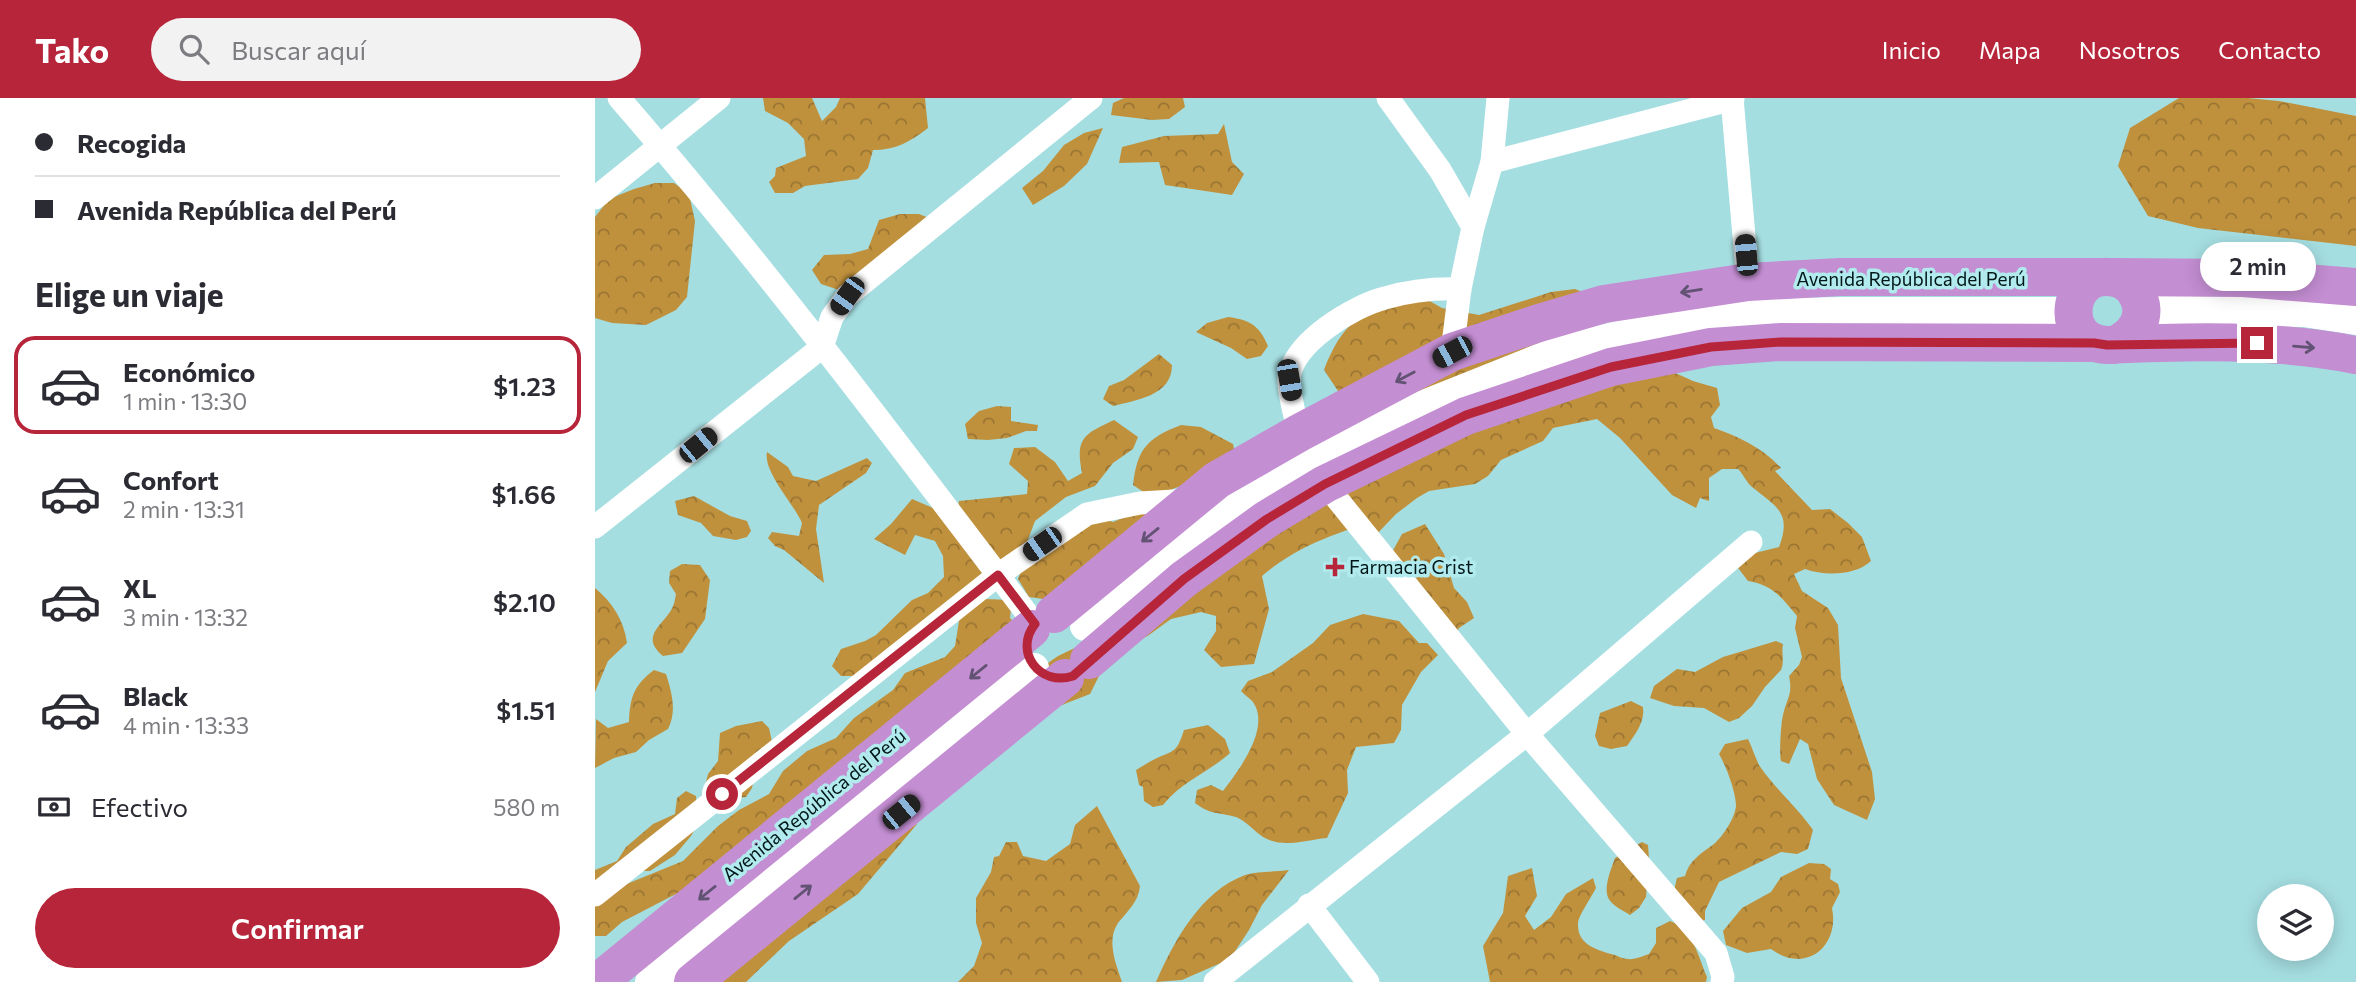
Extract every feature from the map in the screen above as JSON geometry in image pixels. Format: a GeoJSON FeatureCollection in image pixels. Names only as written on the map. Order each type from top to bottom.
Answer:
{"type":"FeatureCollection","features":[{"type":"Feature","properties":{"kind":"highway","name":"Avenida República del Perú"},"geometry":{"type":"LineString","coordinates":[[693,982],[1056,643],[1192,500],[1217,480],[1299,433],[1452,352],[1604,304],[1748,282],[1840,277],[2243,278],[2356,287]]}},
{"type":"Feature","properties":{"kind":"highway"},"geometry":{"type":"LineString","coordinates":[[2107,277],[2122,280],[2136,292],[2141,310],[2137,329],[2123,342],[2104,344],[2079,331],[2073,312],[2077,293],[2084,286],[2107,277]]}},
{"type":"Feature","properties":{"kind":"highway","name":"Avenida República del Perú"},"geometry":{"type":"LineString","coordinates":[[598,982],[1056,643],[1184,579],[1267,519],[1325,484],[1466,415],[1611,367],[1711,347],[1781,342],[2257,343],[2313,347],[2356,355]]}},
{"type":"Feature","properties":{"kind":"street"},"geometry":{"type":"LineString","coordinates":[[619,98],[822,347],[998,575],[1056,643]]}},
{"type":"Feature","properties":{"kind":"street"},"geometry":{"type":"LineString","coordinates":[[595,198],[719,98]]}},
{"type":"Feature","properties":{"kind":"street"},"geometry":{"type":"LineString","coordinates":[[595,527],[822,347],[832,317],[847,296],[1091,98]]}},
{"type":"Feature","properties":{"kind":"street"},"geometry":{"type":"LineString","coordinates":[[1388,98],[1440,170],[1473,227]]}},
{"type":"Feature","properties":{"kind":"street"},"geometry":{"type":"LineString","coordinates":[[1452,352],[1460,289],[1473,227],[1492,162],[1498,98]]}},
{"type":"Feature","properties":{"kind":"street"},"geometry":{"type":"LineString","coordinates":[[1492,162],[1733,98],[1748,282]]}},
{"type":"Feature","properties":{"kind":"street"},"geometry":{"type":"LineString","coordinates":[[1299,433],[1289,380],[1296,359],[1313,339],[1342,317],[1383,298],[1416,291],[1460,289]]}},
{"type":"Feature","properties":{"kind":"street"},"geometry":{"type":"LineString","coordinates":[[2141,310],[2304,312],[2356,320]]}},
{"type":"Feature","properties":{"kind":"street"},"geometry":{"type":"LineString","coordinates":[[650,982],[1056,643],[1250,495],[1327,450],[1394,416],[1566,348],[1635,332],[1741,314],[2073,312]]}},
{"type":"Feature","properties":{"kind":"street"},"geometry":{"type":"LineString","coordinates":[[1325,484],[1527,734],[1716,953],[1722,982]]}},
{"type":"Feature","properties":{"kind":"street"},"geometry":{"type":"LineString","coordinates":[[595,895],[998,575],[1087,514],[1140,503],[1192,500]]}},
{"type":"Feature","properties":{"kind":"street"},"geometry":{"type":"LineString","coordinates":[[1215,982],[1527,734],[1751,542]]}},
{"type":"Feature","properties":{"kind":"street"},"geometry":{"type":"LineString","coordinates":[[1309,905],[1369,982]]}},
{"type":"Feature","properties":{"kind":"green space"},"geometry":{"type":"Polygon","coordinates":[[[763,98],[812,98],[822,121],[836,107],[840,98],[925,98],[928,128],[902,144],[889,149],[873,150],[868,168],[858,179],[805,186],[793,193],[775,193],[769,182],[775,176],[776,168],[806,156],[804,139],[788,123],[765,111],[763,98]]]}},
{"type":"Feature","properties":{"kind":"green space"},"geometry":{"type":"Polygon","coordinates":[[[1124,98],[1183,98],[1185,107],[1169,119],[1152,120],[1111,115],[1113,103],[1124,98]]]}},
{"type":"Feature","properties":{"kind":"green space"},"geometry":{"type":"Polygon","coordinates":[[[2179,98],[2279,101],[2356,116],[2356,246],[2198,228],[2148,216],[2118,166],[2130,128],[2179,98]]]}},
{"type":"Feature","properties":{"kind":"green space"},"geometry":{"type":"Polygon","coordinates":[[[1224,124],[1232,162],[1244,174],[1232,195],[1165,185],[1159,162],[1119,163],[1122,147],[1164,136],[1218,134],[1224,124]]]}},
{"type":"Feature","properties":{"kind":"green space"},"geometry":{"type":"Polygon","coordinates":[[[1103,128],[1087,164],[1064,186],[1033,205],[1022,188],[1043,171],[1064,145],[1084,133],[1103,128]]]}},
{"type":"Feature","properties":{"kind":"green space"},"geometry":{"type":"Polygon","coordinates":[[[655,183],[674,183],[689,194],[695,221],[687,297],[676,310],[646,325],[612,323],[595,318],[595,217],[609,199],[655,183]]]}},
{"type":"Feature","properties":{"kind":"green space"},"geometry":{"type":"Polygon","coordinates":[[[900,214],[919,214],[934,220],[839,290],[821,284],[812,270],[824,255],[850,254],[868,249],[879,220],[900,214]]]}},
{"type":"Feature","properties":{"kind":"green space"},"geometry":{"type":"Polygon","coordinates":[[[1575,289],[1606,301],[1592,335],[1693,381],[1717,388],[1720,405],[1711,417],[1714,428],[1741,439],[1766,454],[1781,468],[1775,471],[1812,510],[1830,509],[1862,537],[1871,561],[1857,570],[1821,573],[1805,569],[1794,574],[1802,591],[1828,608],[1838,625],[1841,678],[1872,772],[1875,799],[1867,820],[1834,805],[1817,779],[1808,744],[1800,739],[1789,764],[1781,761],[1782,724],[1790,692],[1789,676],[1802,657],[1795,628],[1797,616],[1776,593],[1748,581],[1738,568],[1755,553],[1779,547],[1784,526],[1780,512],[1750,485],[1738,469],[1722,469],[1709,478],[1709,501],[1700,498],[1696,508],[1672,495],[1620,438],[1597,419],[1553,428],[1543,441],[1501,460],[1488,476],[1475,484],[1429,491],[1396,514],[1374,537],[1365,538],[1347,530],[1302,549],[1273,568],[1262,576],[1269,609],[1254,664],[1221,667],[1204,650],[1216,631],[1216,616],[1201,612],[1171,619],[1107,660],[1090,694],[1049,710],[1032,674],[1058,656],[1083,644],[1338,391],[1324,370],[1341,337],[1359,318],[1419,295],[1442,308],[1479,315],[1551,292],[1575,289]]]}},
{"type":"Feature","properties":{"kind":"green space"},"geometry":{"type":"Polygon","coordinates":[[[1228,317],[1248,322],[1257,328],[1268,346],[1261,356],[1247,359],[1231,348],[1196,332],[1207,323],[1228,317]]]}},
{"type":"Feature","properties":{"kind":"green space"},"geometry":{"type":"Polygon","coordinates":[[[1159,354],[1172,365],[1166,384],[1159,390],[1142,399],[1113,406],[1103,399],[1109,386],[1124,380],[1159,354]]]}},
{"type":"Feature","properties":{"kind":"green space"},"geometry":{"type":"Polygon","coordinates":[[[997,406],[1011,407],[1011,421],[1038,425],[1037,431],[1026,431],[1007,438],[968,439],[965,424],[979,411],[997,406]]]}},
{"type":"Feature","properties":{"kind":"green space"},"geometry":{"type":"Polygon","coordinates":[[[1114,420],[1138,437],[1133,449],[1113,463],[1095,486],[1066,497],[1035,521],[1026,545],[1006,567],[957,512],[959,501],[1027,494],[1028,481],[1009,464],[1014,448],[1035,447],[1055,462],[1068,481],[1082,473],[1080,452],[1084,439],[1095,429],[1114,420]]]}},
{"type":"Feature","properties":{"kind":"green space"},"geometry":{"type":"Polygon","coordinates":[[[1181,425],[1201,427],[1233,444],[1236,459],[1189,483],[1151,497],[1133,485],[1137,462],[1152,440],[1181,425]]]}},
{"type":"Feature","properties":{"kind":"green space"},"geometry":{"type":"Polygon","coordinates":[[[767,452],[788,467],[793,476],[816,481],[867,458],[872,463],[866,473],[819,505],[816,529],[824,583],[768,538],[772,532],[799,536],[802,523],[774,478],[767,452]]]}},
{"type":"Feature","properties":{"kind":"green space"},"geometry":{"type":"Polygon","coordinates":[[[694,496],[730,516],[747,521],[751,531],[747,537],[736,540],[713,536],[701,523],[678,515],[675,501],[694,496]]]}},
{"type":"Feature","properties":{"kind":"green space"},"geometry":{"type":"Polygon","coordinates":[[[912,499],[933,508],[985,575],[864,676],[841,676],[832,666],[841,649],[876,635],[912,600],[928,593],[944,577],[943,556],[935,541],[915,535],[905,555],[874,539],[912,499]]]}},
{"type":"Feature","properties":{"kind":"green space"},"geometry":{"type":"Polygon","coordinates":[[[1139,511],[1160,514],[1057,601],[1029,597],[1018,579],[1023,566],[1102,518],[1113,522],[1139,511]]]}},
{"type":"Feature","properties":{"kind":"green space"},"geometry":{"type":"Polygon","coordinates":[[[1425,524],[1444,554],[1454,588],[1467,602],[1474,618],[1459,628],[1455,635],[1391,554],[1402,534],[1425,524]]]}},
{"type":"Feature","properties":{"kind":"green space"},"geometry":{"type":"Polygon","coordinates":[[[682,564],[700,565],[710,580],[705,619],[682,653],[663,656],[656,649],[653,636],[675,602],[676,594],[669,583],[670,571],[682,564]]]}},
{"type":"Feature","properties":{"kind":"green space"},"geometry":{"type":"Polygon","coordinates":[[[595,588],[616,612],[627,643],[608,661],[595,692],[595,588]]]}},
{"type":"Feature","properties":{"kind":"green space"},"geometry":{"type":"Polygon","coordinates":[[[985,599],[1012,600],[1010,618],[1017,625],[697,883],[622,922],[606,936],[595,936],[595,903],[607,892],[683,861],[718,826],[739,810],[769,794],[783,771],[807,751],[836,738],[854,718],[893,690],[905,673],[945,657],[955,646],[959,621],[966,611],[985,599]]]}},
{"type":"Feature","properties":{"kind":"green space"},"geometry":{"type":"Polygon","coordinates":[[[1363,614],[1399,621],[1419,643],[1427,643],[1438,655],[1421,672],[1402,705],[1401,730],[1394,743],[1356,747],[1347,770],[1348,793],[1327,838],[1294,843],[1271,841],[1240,819],[1210,811],[1195,803],[1197,790],[1211,785],[1223,791],[1251,748],[1256,736],[1258,712],[1253,702],[1241,691],[1248,681],[1272,672],[1313,643],[1330,625],[1363,614]]]}},
{"type":"Feature","properties":{"kind":"green space"},"geometry":{"type":"Polygon","coordinates":[[[1776,641],[1783,644],[1781,670],[1739,718],[1729,722],[1704,708],[1674,706],[1650,698],[1654,686],[1677,669],[1695,672],[1723,657],[1776,641]]]}},
{"type":"Feature","properties":{"kind":"green space"},"geometry":{"type":"Polygon","coordinates":[[[654,670],[666,674],[670,688],[673,709],[668,729],[649,740],[636,752],[614,758],[595,768],[596,719],[608,728],[629,722],[634,692],[654,670]]]}},
{"type":"Feature","properties":{"kind":"green space"},"geometry":{"type":"Polygon","coordinates":[[[1631,701],[1643,707],[1643,718],[1627,746],[1611,749],[1599,746],[1595,736],[1600,713],[1631,701]]]}},
{"type":"Feature","properties":{"kind":"green space"},"geometry":{"type":"Polygon","coordinates":[[[762,721],[769,728],[772,742],[755,773],[752,788],[746,797],[727,799],[711,796],[705,786],[708,774],[718,761],[720,733],[736,726],[762,721]]]}},
{"type":"Feature","properties":{"kind":"green space"},"geometry":{"type":"Polygon","coordinates":[[[1208,725],[1225,739],[1230,753],[1178,790],[1163,805],[1153,807],[1144,801],[1143,787],[1139,785],[1136,770],[1175,749],[1184,730],[1208,725]]]}},
{"type":"Feature","properties":{"kind":"green space"},"geometry":{"type":"Polygon","coordinates":[[[1748,739],[1759,765],[1813,830],[1808,849],[1797,854],[1781,852],[1719,882],[1705,911],[1705,920],[1691,923],[1672,899],[1677,878],[1685,876],[1693,861],[1717,841],[1731,821],[1736,800],[1719,754],[1725,744],[1748,739]]]}},
{"type":"Feature","properties":{"kind":"green space"},"geometry":{"type":"Polygon","coordinates":[[[686,791],[696,796],[698,824],[675,855],[650,871],[631,871],[595,886],[595,870],[617,861],[626,847],[653,824],[675,814],[677,798],[686,791]]]}},
{"type":"Feature","properties":{"kind":"green space"},"geometry":{"type":"Polygon","coordinates":[[[1097,806],[1140,886],[1135,902],[1114,930],[1113,952],[1122,982],[958,982],[974,966],[982,943],[976,923],[976,898],[991,872],[994,857],[999,856],[1006,842],[1017,842],[1023,856],[1046,861],[1070,844],[1075,825],[1097,806]]]}},
{"type":"Feature","properties":{"kind":"green space"},"geometry":{"type":"Polygon","coordinates":[[[918,823],[858,894],[789,941],[746,982],[690,982],[918,823]]]}},
{"type":"Feature","properties":{"kind":"green space"},"geometry":{"type":"Polygon","coordinates":[[[1642,842],[1648,845],[1646,897],[1630,915],[1611,902],[1607,892],[1608,880],[1615,858],[1642,842]]]}},
{"type":"Feature","properties":{"kind":"green space"},"geometry":{"type":"Polygon","coordinates":[[[1809,863],[1824,864],[1831,869],[1830,879],[1838,884],[1840,892],[1832,908],[1831,934],[1818,952],[1796,959],[1771,949],[1747,953],[1726,945],[1723,931],[1742,908],[1771,892],[1781,877],[1809,863]]]}},
{"type":"Feature","properties":{"kind":"green space"},"geometry":{"type":"Polygon","coordinates":[[[1532,868],[1537,896],[1525,916],[1534,930],[1551,917],[1566,894],[1593,878],[1596,888],[1578,923],[1580,936],[1584,941],[1593,948],[1626,959],[1636,958],[1649,954],[1656,943],[1656,928],[1670,921],[1684,930],[1689,937],[1707,977],[1706,982],[1490,982],[1483,946],[1503,913],[1508,876],[1532,868]]]}},
{"type":"Feature","properties":{"kind":"green space"},"geometry":{"type":"Polygon","coordinates":[[[1289,870],[1262,905],[1230,959],[1182,980],[1156,982],[1180,934],[1215,893],[1245,875],[1289,870]]]}},
{"type":"Feature","properties":{"kind":"place","name":"Farmacia Crist"},"geometry":{"type":"Point","coordinates":[1335,567]}},
{"type":"Feature","properties":{"kind":"route"},"geometry":{"type":"LineString","coordinates":[[722,794],[998,575],[1035,624],[1026,645],[1034,668],[1057,679],[1073,676],[1184,579],[1267,519],[1325,484],[1466,415],[1611,367],[1711,347],[1781,342],[2101,345],[2257,343]]}}]}
